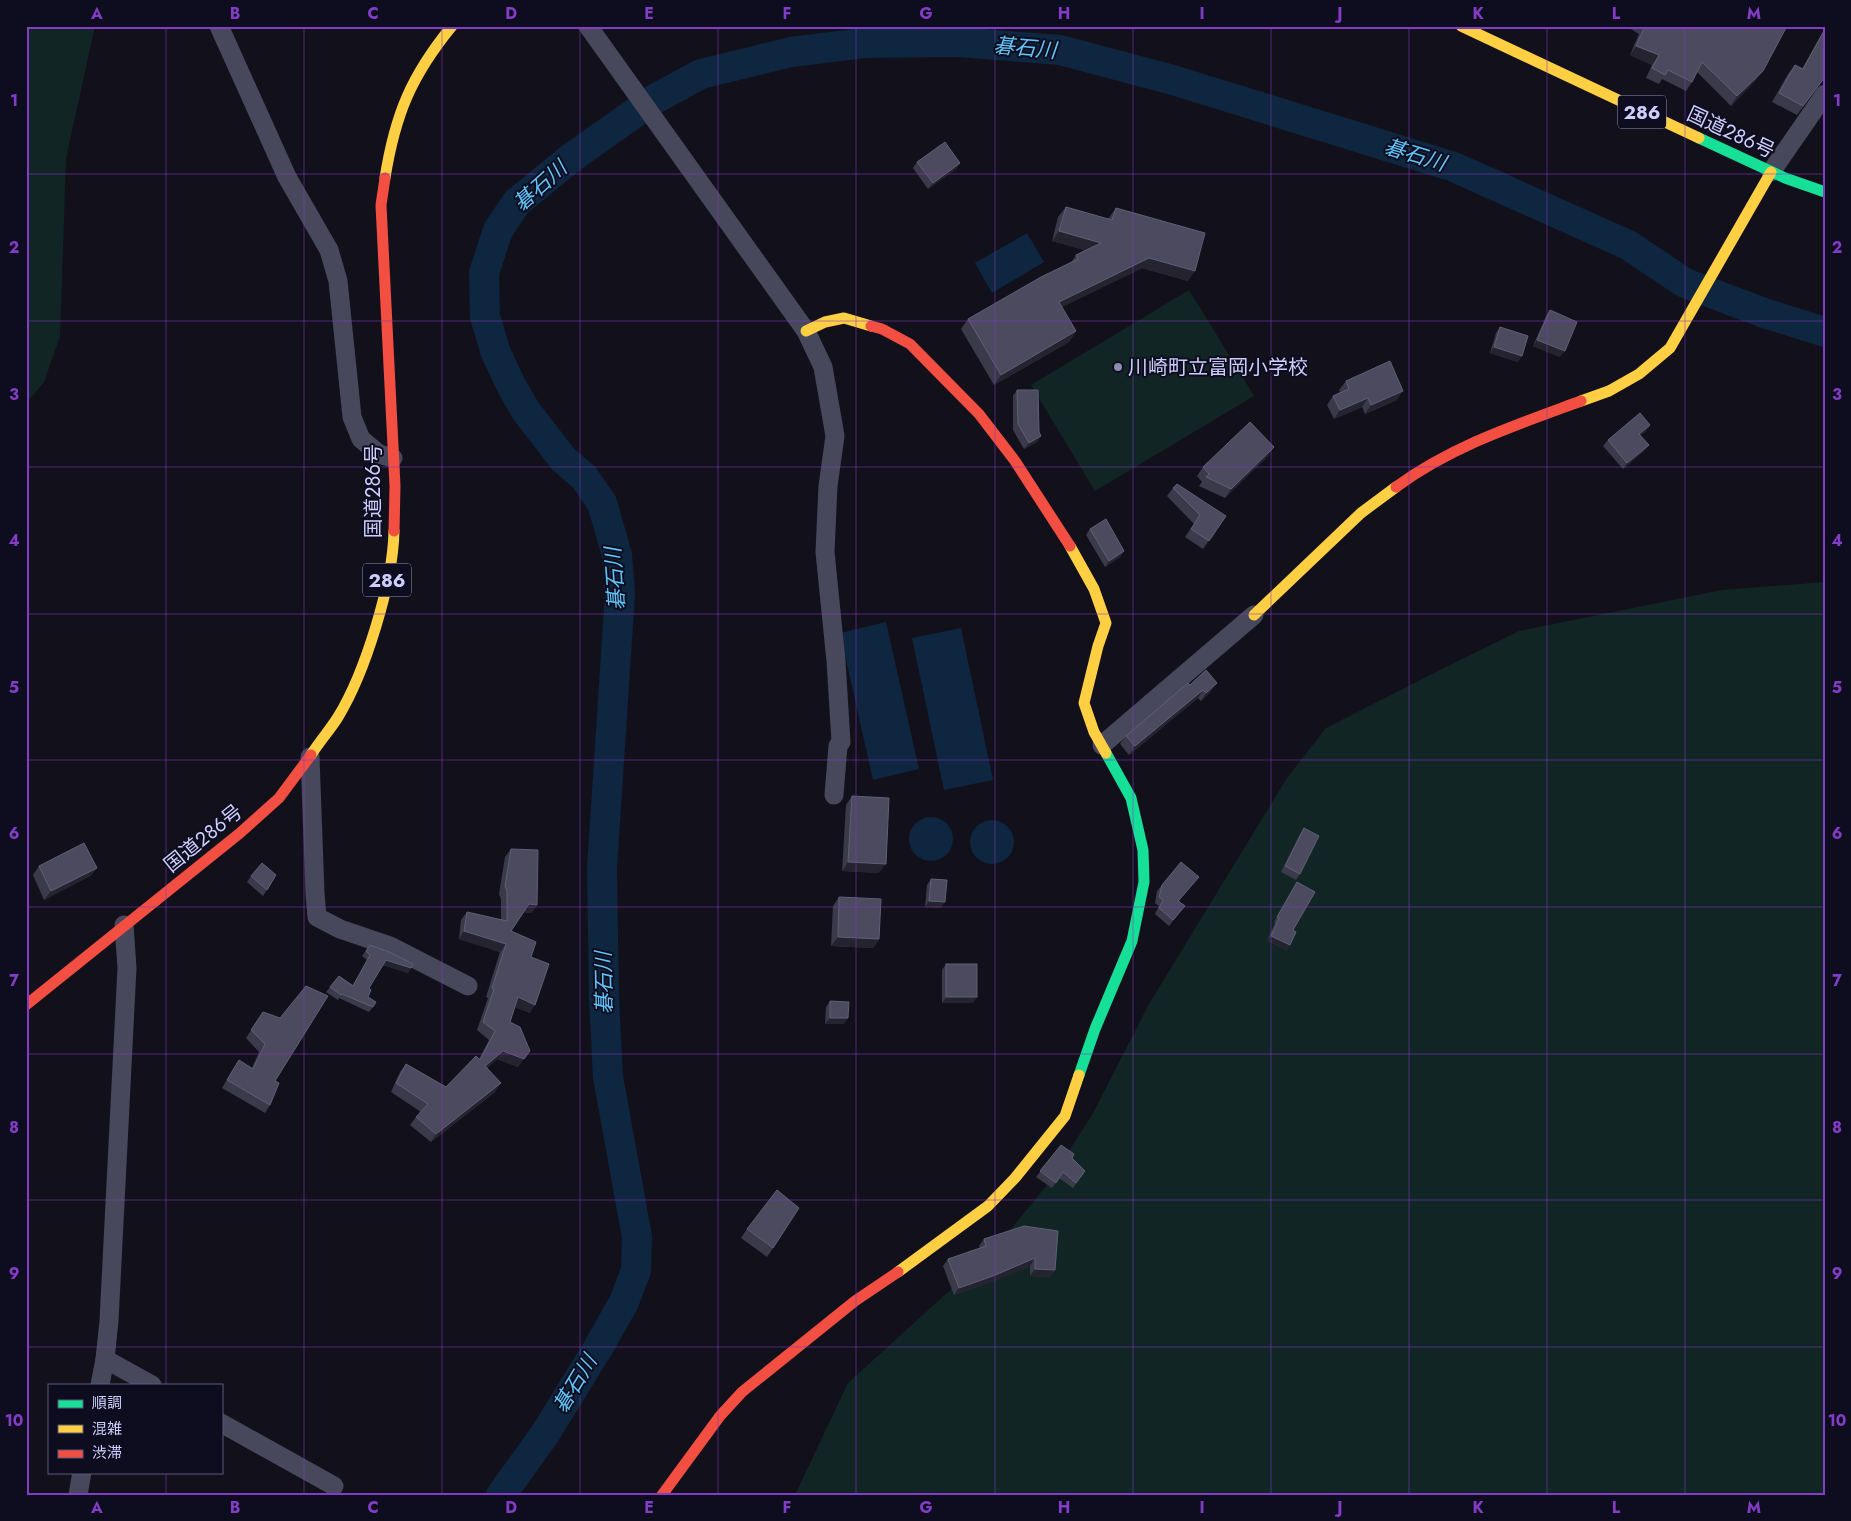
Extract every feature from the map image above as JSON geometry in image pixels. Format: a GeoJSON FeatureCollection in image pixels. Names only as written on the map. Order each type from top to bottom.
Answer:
{"type":"FeatureCollection","features":[{"type":"Feature","properties":{"kind":"main road","name":"国道286号"},"geometry":{"type":"LineString","coordinates":[[26,1005],[240,833],[279,798],[338,717],[359,675],[373,635],[387,582],[394,536],[393,458],[381,205],[386,161],[395,123],[413,79],[435,44],[452,26]]}},
{"type":"Feature","properties":{"kind":"main road","name":"国道286号"},"geometry":{"type":"LineString","coordinates":[[1461,26],[1771,172],[1825,192]]}},
{"type":"Feature","properties":{"kind":"main road"},"geometry":{"type":"LineString","coordinates":[[1254,615],[1361,513],[1421,469],[1494,432],[1609,391],[1638,374],[1670,348],[1771,172]]}},
{"type":"Feature","properties":{"kind":"main road"},"geometry":{"type":"LineString","coordinates":[[662,1495],[720,1416],[742,1392],[855,1300],[912,1263],[988,1206],[1015,1178],[1065,1116],[1095,1029],[1132,941],[1144,882],[1143,850],[1131,798],[1094,732],[1084,702],[1098,646],[1106,623],[1094,589],[1078,559],[1015,460],[979,414],[910,344],[882,329],[844,318],[824,322],[806,331]]}},
{"type":"Feature","properties":{"kind":"street"},"geometry":{"type":"LineString","coordinates":[[219,26],[287,177],[329,250],[338,281],[352,417],[358,432],[361,439],[379,454],[393,458]]}},
{"type":"Feature","properties":{"kind":"street"},"geometry":{"type":"LineString","coordinates":[[588,26],[806,331],[823,367],[835,436],[828,486],[824,552],[836,661],[841,742],[838,746],[834,795]]}},
{"type":"Feature","properties":{"kind":"street"},"geometry":{"type":"LineString","coordinates":[[1771,172],[1825,94]]}},
{"type":"Feature","properties":{"kind":"street"},"geometry":{"type":"LineString","coordinates":[[1102,745],[1254,615]]}},
{"type":"Feature","properties":{"kind":"street"},"geometry":{"type":"LineString","coordinates":[[310,757],[314,893],[317,917],[340,929],[390,946],[468,986]]}},
{"type":"Feature","properties":{"kind":"street"},"geometry":{"type":"LineString","coordinates":[[100,1384],[109,1321],[127,968],[124,925]]}},
{"type":"Feature","properties":{"kind":"street"},"geometry":{"type":"LineString","coordinates":[[105,1359],[150,1384]]}},
{"type":"Feature","properties":{"kind":"street"},"geometry":{"type":"LineString","coordinates":[[222,1424],[334,1486]]}},
{"type":"Feature","properties":{"kind":"street"},"geometry":{"type":"LineString","coordinates":[[78,1495],[82,1474]]}},
{"type":"Feature","properties":{"kind":"green space"},"geometry":{"type":"Polygon","coordinates":[[[26,26],[95,26],[66,158],[60,336],[44,382],[26,403],[26,26]]]}},
{"type":"Feature","properties":{"kind":"green space"},"geometry":{"type":"Polygon","coordinates":[[[1189,290],[1254,396],[1095,491],[1031,385],[1189,290]]]}},
{"type":"Feature","properties":{"kind":"green space"},"geometry":{"type":"Polygon","coordinates":[[[1825,582],[1825,1495],[795,1495],[848,1383],[992,1252],[1047,1185],[1092,1115],[1149,1004],[1287,778],[1326,728],[1519,631],[1722,590],[1825,582]]]}},
{"type":"Feature","properties":{"kind":"water"},"geometry":{"type":"Polygon","coordinates":[[[1027,233],[1044,262],[992,293],[975,263],[1027,233]]]}},
{"type":"Feature","properties":{"kind":"water"},"geometry":{"type":"Polygon","coordinates":[[[886,622],[919,769],[873,780],[840,633],[886,622]]]}},
{"type":"Feature","properties":{"kind":"water"},"geometry":{"type":"Polygon","coordinates":[[[961,628],[993,780],[944,790],[912,638],[961,628]]]}},
{"type":"Feature","properties":{"kind":"water"},"geometry":{"type":"Polygon","coordinates":[[[931,817],[943,821],[949,827],[953,839],[949,851],[943,857],[931,861],[919,857],[913,851],[909,839],[913,827],[919,821],[931,817]]]}},
{"type":"Feature","properties":{"kind":"water"},"geometry":{"type":"Polygon","coordinates":[[[996,820],[1008,826],[1013,833],[1013,851],[1008,858],[1001,863],[988,864],[980,861],[973,854],[970,838],[973,830],[980,823],[996,820]]]}},
{"type":"Feature","properties":{"kind":"building"},"geometry":{"type":"Polygon","coordinates":[[[1645,26],[1787,26],[1763,71],[1737,96],[1702,62],[1692,82],[1668,70],[1665,75],[1652,68],[1659,55],[1636,46],[1645,26]]]}},
{"type":"Feature","properties":{"kind":"building"},"geometry":{"type":"Polygon","coordinates":[[[1825,29],[1825,70],[1823,73],[1825,77],[1803,106],[1779,93],[1795,65],[1803,69],[1825,29]]]}},
{"type":"Feature","properties":{"kind":"building"},"geometry":{"type":"Polygon","coordinates":[[[945,142],[960,163],[933,183],[917,162],[945,142]]]}},
{"type":"Feature","properties":{"kind":"building"},"geometry":{"type":"Polygon","coordinates":[[[1066,207],[1112,220],[1116,208],[1205,233],[1195,271],[1149,258],[1059,302],[1076,331],[1001,375],[968,319],[1041,277],[1078,259],[1076,255],[1101,243],[1059,231],[1066,207]]]}},
{"type":"Feature","properties":{"kind":"building"},"geometry":{"type":"Polygon","coordinates":[[[1550,310],[1577,322],[1565,351],[1537,340],[1550,310]]]}},
{"type":"Feature","properties":{"kind":"building"},"geometry":{"type":"Polygon","coordinates":[[[1500,327],[1528,336],[1522,356],[1494,347],[1500,327]]]}},
{"type":"Feature","properties":{"kind":"building"},"geometry":{"type":"Polygon","coordinates":[[[1390,361],[1403,391],[1371,405],[1368,398],[1340,410],[1333,396],[1349,389],[1346,381],[1390,361]]]}},
{"type":"Feature","properties":{"kind":"building"},"geometry":{"type":"Polygon","coordinates":[[[1017,390],[1038,390],[1039,432],[1041,436],[1029,443],[1018,424],[1017,390]]]}},
{"type":"Feature","properties":{"kind":"building"},"geometry":{"type":"Polygon","coordinates":[[[1640,413],[1650,425],[1639,434],[1649,445],[1627,463],[1608,440],[1640,413]]]}},
{"type":"Feature","properties":{"kind":"building"},"geometry":{"type":"Polygon","coordinates":[[[1250,422],[1274,447],[1231,489],[1206,477],[1209,474],[1203,467],[1250,422]]]}},
{"type":"Feature","properties":{"kind":"building"},"geometry":{"type":"Polygon","coordinates":[[[1177,484],[1226,516],[1209,541],[1191,529],[1200,515],[1173,488],[1177,484]]]}},
{"type":"Feature","properties":{"kind":"building"},"geometry":{"type":"Polygon","coordinates":[[[1106,519],[1124,551],[1109,561],[1090,529],[1106,519]]]}},
{"type":"Feature","properties":{"kind":"building"},"geometry":{"type":"Polygon","coordinates":[[[1206,670],[1217,683],[1206,693],[1203,690],[1135,746],[1126,736],[1206,670]]]}},
{"type":"Feature","properties":{"kind":"building"},"geometry":{"type":"Polygon","coordinates":[[[852,796],[889,798],[886,864],[848,862],[852,796]]]}},
{"type":"Feature","properties":{"kind":"building"},"geometry":{"type":"Polygon","coordinates":[[[1304,828],[1319,836],[1300,874],[1285,866],[1304,828]]]}},
{"type":"Feature","properties":{"kind":"building"},"geometry":{"type":"Polygon","coordinates":[[[84,843],[97,868],[51,891],[39,866],[84,843]]]}},
{"type":"Feature","properties":{"kind":"building"},"geometry":{"type":"Polygon","coordinates":[[[511,849],[538,850],[537,905],[529,904],[511,931],[536,942],[531,957],[549,964],[535,1005],[518,997],[510,1022],[520,1027],[530,1051],[524,1059],[503,1051],[485,1066],[501,1083],[436,1134],[416,1117],[428,1104],[396,1083],[406,1064],[446,1087],[476,1056],[480,1060],[495,1031],[483,1022],[506,944],[464,931],[467,912],[507,921],[507,891],[505,886],[511,849]]]}},
{"type":"Feature","properties":{"kind":"building"},"geometry":{"type":"Polygon","coordinates":[[[1181,862],[1199,877],[1178,901],[1185,906],[1173,920],[1159,908],[1163,900],[1159,897],[1162,885],[1181,862]]]}},
{"type":"Feature","properties":{"kind":"building"},"geometry":{"type":"Polygon","coordinates":[[[262,863],[276,875],[267,890],[251,876],[262,863]]]}},
{"type":"Feature","properties":{"kind":"building"},"geometry":{"type":"Polygon","coordinates":[[[931,879],[947,880],[945,902],[929,901],[931,879]]]}},
{"type":"Feature","properties":{"kind":"building"},"geometry":{"type":"Polygon","coordinates":[[[1297,882],[1315,892],[1293,930],[1296,932],[1290,945],[1271,936],[1279,918],[1277,917],[1297,882]]]}},
{"type":"Feature","properties":{"kind":"building"},"geometry":{"type":"Polygon","coordinates":[[[839,897],[881,899],[879,939],[838,937],[839,897]]]}},
{"type":"Feature","properties":{"kind":"building"},"geometry":{"type":"Polygon","coordinates":[[[370,945],[413,964],[411,968],[386,960],[369,988],[371,990],[368,997],[376,1002],[373,1007],[341,995],[330,987],[339,976],[353,986],[370,955],[366,951],[370,945]]]}},
{"type":"Feature","properties":{"kind":"building"},"geometry":{"type":"Polygon","coordinates":[[[946,964],[977,964],[977,997],[946,997],[946,964]]]}},
{"type":"Feature","properties":{"kind":"building"},"geometry":{"type":"Polygon","coordinates":[[[306,986],[328,996],[275,1081],[279,1083],[270,1105],[227,1080],[239,1060],[253,1069],[265,1044],[251,1030],[263,1012],[280,1018],[306,986]]]}},
{"type":"Feature","properties":{"kind":"building"},"geometry":{"type":"Polygon","coordinates":[[[830,1001],[849,1002],[848,1018],[830,1018],[830,1001]]]}},
{"type":"Feature","properties":{"kind":"building"},"geometry":{"type":"Polygon","coordinates":[[[1061,1145],[1074,1154],[1072,1158],[1085,1171],[1076,1183],[1063,1172],[1056,1183],[1040,1171],[1061,1145]]]}},
{"type":"Feature","properties":{"kind":"building"},"geometry":{"type":"Polygon","coordinates":[[[777,1190],[799,1208],[773,1248],[747,1229],[777,1190]]]}},
{"type":"Feature","properties":{"kind":"building"},"geometry":{"type":"Polygon","coordinates":[[[1024,1226],[1058,1231],[1055,1270],[1035,1269],[1035,1258],[959,1288],[948,1259],[986,1246],[984,1239],[1024,1226]]]}},
{"type":"Feature","properties":{"kind":"waterway","name":"碁石川"},"geometry":{"type":"LineString","coordinates":[[501,1495],[545,1434],[624,1302],[636,1270],[637,1237],[608,1077],[604,999],[602,868],[620,594],[617,555],[602,503],[584,477],[563,459],[526,411],[496,353],[485,317],[484,273],[498,230],[517,202],[571,158],[653,100],[701,74],[791,52],[864,43],[958,42],[1060,50],[1173,80],[1454,167],[1628,245],[1685,283],[1764,313],[1825,332]]}},
{"type":"Feature","properties":{"kind":"traffic: fast"},"geometry":{"type":"LineString","coordinates":[[1699,138],[1785,178],[1825,192]]}},
{"type":"Feature","properties":{"kind":"traffic: fast"},"geometry":{"type":"LineString","coordinates":[[1079,1075],[1095,1029],[1132,941],[1144,882],[1143,850],[1131,798],[1106,753]]}},
{"type":"Feature","properties":{"kind":"traffic: slow"},"geometry":{"type":"LineString","coordinates":[[385,178],[394,135],[407,97],[415,79],[452,26]]}},
{"type":"Feature","properties":{"kind":"traffic: slow"},"geometry":{"type":"LineString","coordinates":[[1461,26],[1699,138]]}},
{"type":"Feature","properties":{"kind":"traffic: slow"},"geometry":{"type":"LineString","coordinates":[[1581,401],[1609,391],[1639,374],[1670,348],[1771,172]]}},
{"type":"Feature","properties":{"kind":"traffic: slow"},"geometry":{"type":"LineString","coordinates":[[806,331],[825,322],[844,318],[871,326]]}},
{"type":"Feature","properties":{"kind":"traffic: slow"},"geometry":{"type":"LineString","coordinates":[[1254,615],[1361,513],[1396,487]]}},
{"type":"Feature","properties":{"kind":"traffic: slow"},"geometry":{"type":"LineString","coordinates":[[311,755],[338,717],[348,699],[367,653],[376,627],[389,576],[394,531]]}},
{"type":"Feature","properties":{"kind":"traffic: slow"},"geometry":{"type":"LineString","coordinates":[[1070,546],[1094,589],[1106,623],[1098,646],[1084,703],[1094,732],[1106,753]]}},
{"type":"Feature","properties":{"kind":"traffic: slow"},"geometry":{"type":"LineString","coordinates":[[898,1272],[988,1206],[1015,1178],[1065,1116],[1079,1075]]}},
{"type":"Feature","properties":{"kind":"traffic: jam"},"geometry":{"type":"LineString","coordinates":[[385,178],[381,205],[395,486],[394,531]]}},
{"type":"Feature","properties":{"kind":"traffic: jam"},"geometry":{"type":"LineString","coordinates":[[871,326],[882,329],[910,344],[979,414],[1015,461],[1070,546]]}},
{"type":"Feature","properties":{"kind":"traffic: jam"},"geometry":{"type":"LineString","coordinates":[[1396,487],[1462,448],[1581,401]]}},
{"type":"Feature","properties":{"kind":"traffic: jam"},"geometry":{"type":"LineString","coordinates":[[26,1005],[240,833],[279,798],[311,755]]}},
{"type":"Feature","properties":{"kind":"traffic: jam"},"geometry":{"type":"LineString","coordinates":[[662,1495],[720,1416],[742,1392],[855,1301],[898,1272]]}},
{"type":"Feature","properties":{"kind":"place","name":"川崎町立富岡小学校"},"geometry":{"type":"Point","coordinates":[1118,367]}}]}
